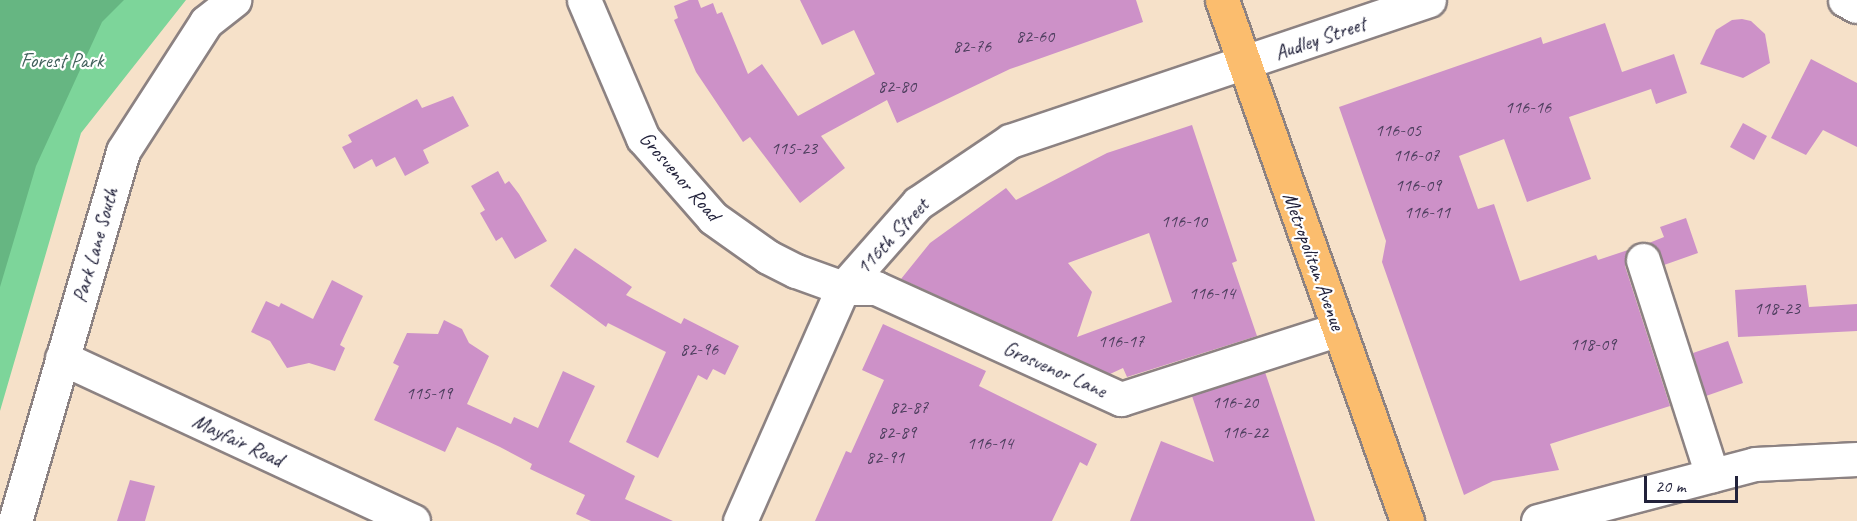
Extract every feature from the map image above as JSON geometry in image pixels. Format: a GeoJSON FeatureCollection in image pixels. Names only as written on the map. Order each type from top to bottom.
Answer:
{"type":"FeatureCollection","features":[{"type":"Feature","properties":{"kind":"main road","name":"Metropolitan Avenue"},"geometry":{"type":"LineString","coordinates":[[1222,0],[1407,521]]}},
{"type":"Feature","properties":{"kind":"street","name":"Park Lane South"},"geometry":{"type":"LineString","coordinates":[[15,521],[123,151],[206,22],[234,0]]}},
{"type":"Feature","properties":{"kind":"street","name":"Grosvenor Road"},"geometry":{"type":"LineString","coordinates":[[584,0],[643,138],[714,218],[768,257],[843,288]]}},
{"type":"Feature","properties":{"kind":"street","name":"Audley Street"},"geometry":{"type":"LineString","coordinates":[[1244,64],[1429,0]]}},
{"type":"Feature","properties":{"kind":"street"},"geometry":{"type":"LineString","coordinates":[[1845,0],[1857,6]]}},
{"type":"Feature","properties":{"kind":"street","name":"116th Street"},"geometry":{"type":"LineString","coordinates":[[740,521],[843,288],[918,203],[1010,141],[1244,64]]}},
{"type":"Feature","properties":{"kind":"street"},"geometry":{"type":"LineString","coordinates":[[1643,260],[1712,475]]}},
{"type":"Feature","properties":{"kind":"street","name":"Grosvenor Lane"},"geometry":{"type":"LineString","coordinates":[[843,288],[876,288],[1121,399],[1339,330]]}},
{"type":"Feature","properties":{"kind":"street","name":"Mayfair Road"},"geometry":{"type":"LineString","coordinates":[[62,358],[414,521]]}},
{"type":"Feature","properties":{"kind":"street"},"geometry":{"type":"LineString","coordinates":[[1538,521],[1755,464],[1857,459]]}},
{"type":"Feature","properties":{"kind":"green space","name":"Forest Park"},"geometry":{"type":"Polygon","coordinates":[[[0,0],[186,0],[81,133],[0,411],[0,0]]]}},
{"type":"Feature","properties":{"kind":"green space"},"geometry":{"type":"Polygon","coordinates":[[[0,0],[124,0],[102,22],[36,166],[0,287],[0,0]]]}},
{"type":"Feature","properties":{"kind":"building"},"geometry":{"type":"Polygon","coordinates":[[[689,0],[698,0],[701,8],[713,3],[717,14],[722,12],[748,74],[762,64],[798,116],[875,74],[854,30],[822,45],[800,0],[1136,0],[1143,22],[1010,69],[897,123],[887,100],[821,136],[845,168],[800,203],[750,137],[743,142],[696,72],[674,20],[678,18],[674,6],[689,0]]]}},
{"type":"Feature","properties":{"kind":"building"},"geometry":{"type":"Polygon","coordinates":[[[1732,20],[1751,21],[1765,34],[1770,63],[1743,78],[1700,64],[1716,30],[1732,20]]]}},
{"type":"Feature","properties":{"kind":"building"},"geometry":{"type":"Polygon","coordinates":[[[1605,23],[1622,72],[1674,54],[1687,93],[1656,104],[1651,89],[1569,117],[1591,179],[1527,202],[1504,139],[1459,156],[1478,209],[1494,204],[1520,281],[1596,255],[1598,260],[1628,250],[1625,266],[1670,406],[1550,444],[1559,470],[1493,481],[1464,495],[1382,262],[1386,241],[1339,107],[1541,37],[1543,44],[1605,23]]]}},
{"type":"Feature","properties":{"kind":"building"},"geometry":{"type":"Polygon","coordinates":[[[1811,59],[1857,83],[1857,147],[1823,130],[1806,155],[1771,138],[1811,59]]]}},
{"type":"Feature","properties":{"kind":"building"},"geometry":{"type":"Polygon","coordinates":[[[453,96],[469,126],[423,150],[429,163],[405,176],[395,157],[376,167],[372,159],[354,169],[342,147],[352,142],[348,135],[417,99],[422,108],[453,96]]]}},
{"type":"Feature","properties":{"kind":"building"},"geometry":{"type":"Polygon","coordinates":[[[1743,123],[1767,136],[1754,160],[1730,147],[1743,123]]]}},
{"type":"Feature","properties":{"kind":"building"},"geometry":{"type":"Polygon","coordinates":[[[1192,125],[1237,261],[1232,263],[1257,336],[1127,377],[1123,368],[1110,374],[901,279],[930,243],[1006,188],[1016,200],[1107,153],[1192,125]],[[1149,233],[1068,263],[1092,292],[1077,337],[1172,302],[1149,233]]]}},
{"type":"Feature","properties":{"kind":"building"},"geometry":{"type":"Polygon","coordinates":[[[498,171],[505,184],[509,181],[519,194],[547,241],[515,259],[502,237],[496,241],[480,213],[485,210],[471,186],[498,171]]]}},
{"type":"Feature","properties":{"kind":"building"},"geometry":{"type":"Polygon","coordinates":[[[1686,218],[1698,253],[1664,265],[1656,247],[1649,243],[1664,237],[1660,227],[1686,218]]]}},
{"type":"Feature","properties":{"kind":"building"},"geometry":{"type":"Polygon","coordinates":[[[575,248],[632,287],[626,295],[681,324],[684,318],[739,346],[725,375],[713,369],[707,380],[698,375],[658,458],[626,442],[666,352],[608,323],[606,327],[550,286],[575,248]]]}},
{"type":"Feature","properties":{"kind":"building"},"geometry":{"type":"Polygon","coordinates":[[[332,280],[363,296],[340,345],[345,348],[335,371],[309,363],[287,368],[270,341],[251,332],[266,301],[279,307],[281,303],[313,319],[332,280]]]}},
{"type":"Feature","properties":{"kind":"building"},"geometry":{"type":"Polygon","coordinates":[[[1806,285],[1809,307],[1857,304],[1857,331],[1738,337],[1735,290],[1806,285]]]}},
{"type":"Feature","properties":{"kind":"building"},"geometry":{"type":"Polygon","coordinates":[[[444,320],[462,329],[469,343],[489,356],[467,404],[511,424],[514,417],[538,428],[563,371],[595,386],[569,442],[635,476],[625,499],[673,521],[591,521],[576,514],[585,495],[530,469],[532,464],[500,447],[457,427],[445,452],[374,420],[399,366],[393,363],[407,333],[438,334],[444,320]]]}},
{"type":"Feature","properties":{"kind":"building"},"geometry":{"type":"Polygon","coordinates":[[[883,324],[986,371],[979,386],[1097,444],[1087,466],[1080,462],[1052,521],[815,521],[846,451],[851,453],[884,380],[862,370],[883,324]]]}},
{"type":"Feature","properties":{"kind":"building"},"geometry":{"type":"Polygon","coordinates":[[[1728,341],[1743,383],[1706,396],[1693,353],[1728,341]]]}},
{"type":"Feature","properties":{"kind":"building"},"geometry":{"type":"Polygon","coordinates":[[[1265,372],[1315,521],[1130,521],[1161,441],[1214,462],[1192,396],[1265,372]]]}},
{"type":"Feature","properties":{"kind":"building"},"geometry":{"type":"Polygon","coordinates":[[[130,480],[155,486],[145,521],[117,521],[130,480]]]}}]}
